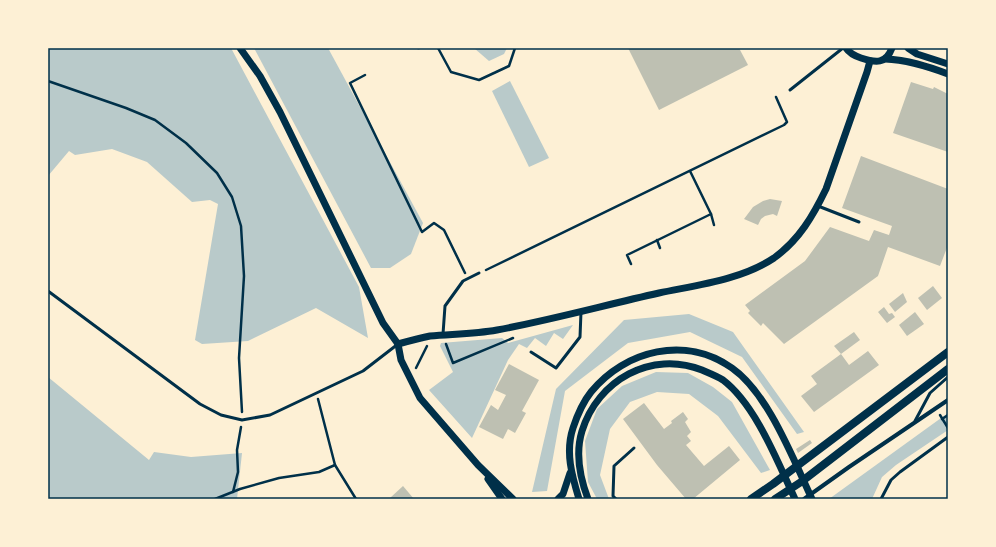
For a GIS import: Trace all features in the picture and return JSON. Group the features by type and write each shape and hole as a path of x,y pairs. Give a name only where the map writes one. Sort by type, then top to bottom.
{"main road":[{"path":"751,499 948,352"},
{"path":"775,499 801,482 948,369"}],"street":[{"path":"240,48 260,76 280,112 383,323 398,344 401,360 420,398 478,465 513,499"},
{"path":"845,48 849,53 870,62 878,62 885,59 890,54 892,48"},
{"path":"908,48 917,54 948,64"},
{"path":"885,59 918,63 948,74"},
{"path":"398,344 433,336 470,334 495,330 581,312 735,276 754,269 773,258 797,238 818,206 826,189 870,62"},
{"path":"579,499 570,470 570,441 573,428 583,405 591,393 614,371 633,360 652,352 671,349 700,353 732,368 760,396 812,499"},
{"path":"588,499 579,467 579,454 582,431 598,398 608,388 637,370 654,364 671,363 696,367 723,380 747,405 795,499"},
{"path":"804,499 948,400"},
{"path":"478,465 502,499"},
{"path":"561,496 570,470"},
{"path":"576,491 588,499"},
{"path":"561,496 576,491"}],"lane":[{"path":"790,90 845,48"},
{"path":"818,206 859,222"},
{"path":"442,336 445,306 463,281 479,273"},
{"path":"48,291 200,404 221,415 242,420 270,415 317,394 363,371 398,344"},
{"path":"531,352 556,368 580,337 581,312"},
{"path":"916,421 930,393 948,377"},
{"path":"881,499 891,480 948,437"},
{"path":"616,499 613,496 614,466 634,448"}],"path":[{"path":"438,48 450,72 479,80 509,66 515,48"},
{"path":"365,75 350,82 422,232 434,223 444,230 468,279"},
{"path":"48,81 126,108 155,120 186,143 217,173 232,197 241,226 244,276 239,358 242,420 238,450 238,472 233,492"},
{"path":"479,273 784,125 787,122 776,97"},
{"path":"690,171 711,214 714,225"},
{"path":"631,264 627,255 711,214"},
{"path":"657,240 660,248"},
{"path":"414,388 416,365 433,336"},
{"path":"442,336 453,363 515,337"},
{"path":"317,394 335,465 356,499"},
{"path":"935,408 948,428"},
{"path":"942,419 948,415"},
{"path":"215,499 280,478 319,472 335,465"}],"shaded area":[{"path":"48,48 231,48 359,287 368,338 316,308 248,341 202,344 195,340 218,204 210,200 192,202 147,162 112,149 75,155 69,151 48,176"},
{"path":"254,48 328,48 423,223 411,254 390,268 371,268"},
{"path":"474,48 507,48 504,54 489,61"},
{"path":"510,81 549,158 529,167 492,91"},
{"path":"689,314 733,332 804,432 797,434 742,357 690,332 628,343 565,391 547,491 532,492 556,389 624,320"},
{"path":"573,325 563,339 554,333 546,346 535,338 527,348 519,344 508,360 472,438 429,390 453,372 440,346 441,343 502,338 508,343"},
{"path":"656,372 688,373 713,387 732,402 770,470 761,473 718,416 689,394 657,392 630,402 610,429 600,475 609,499 597,499 588,482 585,441 597,409 622,386"},
{"path":"48,377 149,460 154,452 191,457 242,453 237,499 48,499"},
{"path":"948,413 948,430 896,465 882,477 872,499 829,499"}],"building":[{"path":"628,48 739,48 748,65 659,110"},
{"path":"911,82 933,89 934,87 948,94 948,152 893,133"},
{"path":"861,156 948,189 948,245 940,266 888,247 878,276 784,344 763,323 761,326 748,313 750,311 745,305 805,261 830,227 869,241 874,230 889,235 892,226 842,208"},
{"path":"770,199 782,201 777,216 773,214 765,216 761,219 758,225 744,219 753,207"},
{"path":"933,286 942,298 927,310 918,298"},
{"path":"903,293 907,302 895,312 889,304"},
{"path":"884,307 889,314 892,313 895,317 887,323 878,312"},
{"path":"915,312 924,324 907,336 899,325"},
{"path":"854,332 860,340 841,354 834,346"},
{"path":"868,351 879,365 814,412 801,396 817,384 811,376 841,354 849,365"},
{"path":"509,364 539,380 522,411 526,413 515,433 508,429 503,439 479,427 491,405 498,410 506,395 495,390"},
{"path":"644,403 664,429 672,423 671,421 683,412 688,419 685,422 691,432 687,436 691,441 686,445 704,466 729,446 740,460 693,499 686,499 657,465 623,419"},
{"path":"810,440 812,443 798,453 796,449"},
{"path":"403,486 414,499 390,498"}]}
